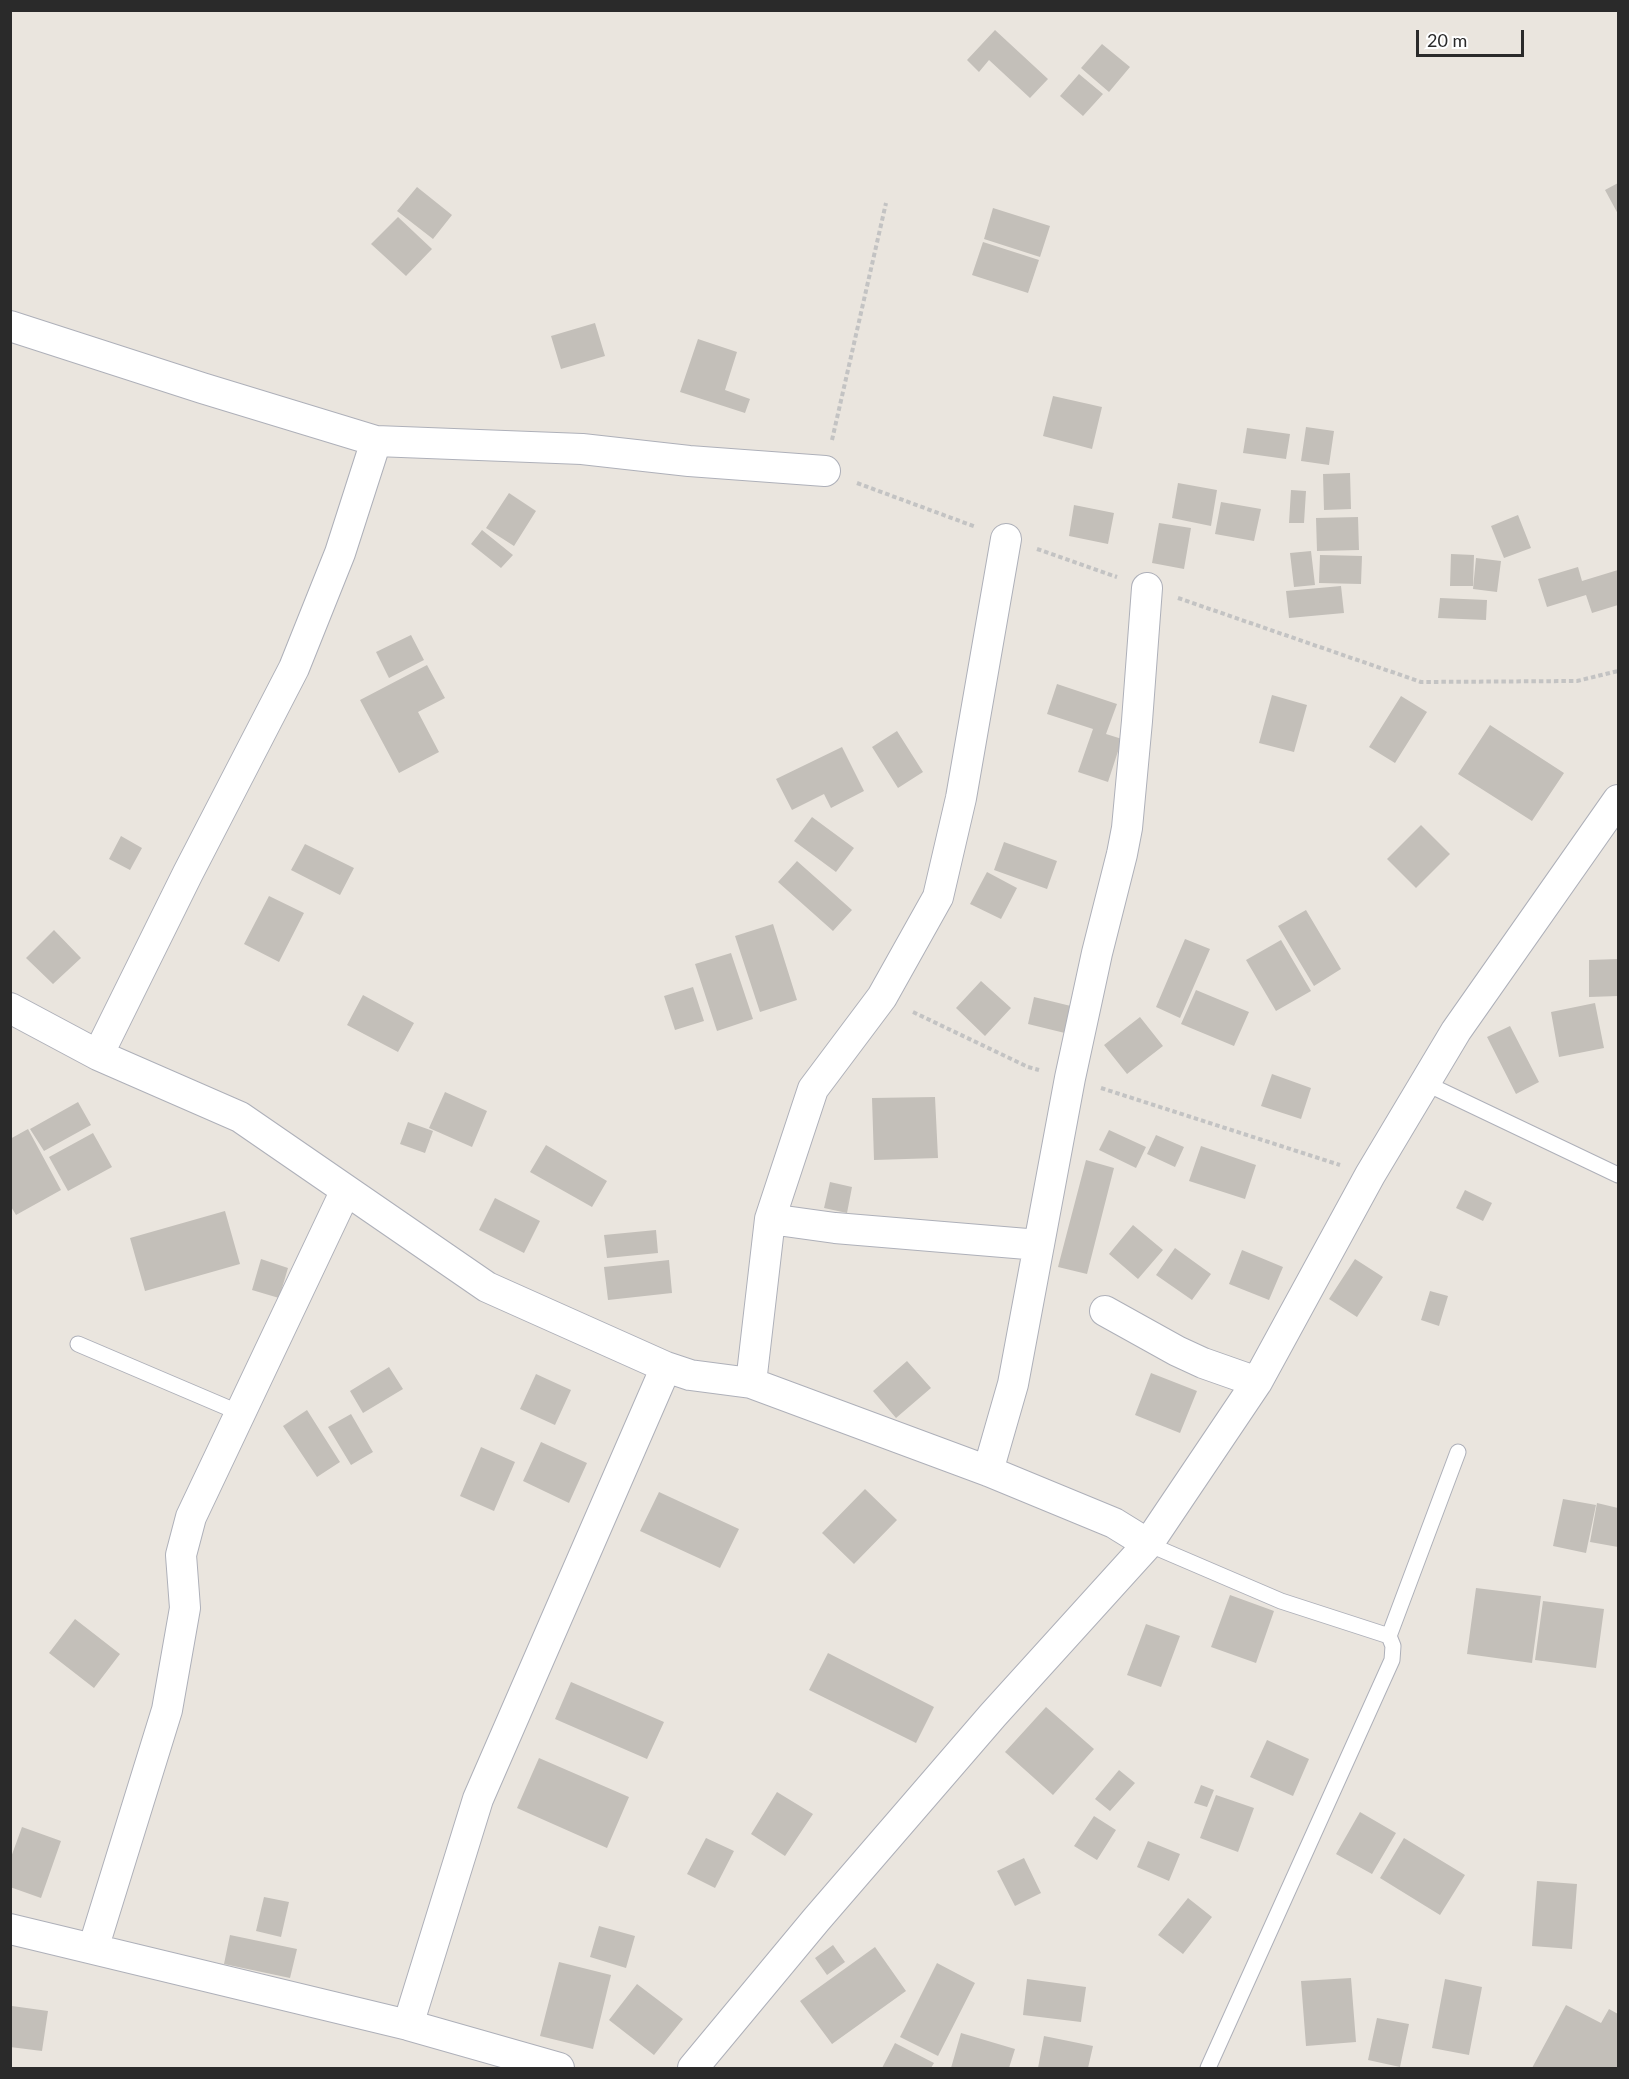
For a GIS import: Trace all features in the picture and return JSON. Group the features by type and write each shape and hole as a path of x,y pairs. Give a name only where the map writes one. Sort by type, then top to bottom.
{"street":[{"path":"10,326 376,441 582,449 825,471"},
{"path":"98,1055 182,884 294,668 340,553 376,441"},
{"path":"751,1383 770,1219 813,1089 882,997 938,897 961,798 1006,539"},
{"path":"988,1471 1013,1384 1070,1078 1127,828 1147,588"},
{"path":"693,2068 816,1920 993,1715 1148,1544 1257,1382 1370,1175 1456,1031 1618,800"},
{"path":"10,1008 98,1055 240,1117 488,1287 666,1367 690,1375 751,1383 988,1471 1114,1522 1148,1544"},
{"path":"93,1948 167,1710 185,1608 181,1555 191,1516 346,1190"},
{"path":"770,1219 835,1228 1039,1245"},
{"path":"1105,1311 1177,1351 1257,1382"},
{"path":"408,2025 478,1799 666,1367"},
{"path":"10,1929 408,2025 559,2068"}],"lane":[{"path":"1425,1083 1618,1176"},
{"path":"78,1344 240,1413"},
{"path":"1389,1636 1458,1452"},
{"path":"1148,1544 1281,1601 1389,1636 1394,1646 1392,1660 1208,2068"}],"path":[{"path":"886,203 825,471 1006,539 1421,682 1577,681 1618,671"},
{"path":"882,997 1028,1067 1070,1078 1370,1175"}],"building":[{"path":"995,30 1048,79 1030,98 989,60 979,72 967,60"},
{"path":"1102,44 1130,67 1109,92 1081,68"},
{"path":"1079,74 1103,94 1083,116 1060,96"},
{"path":"1618,183 1618,214 1605,190"},
{"path":"417,187 452,215 433,239 397,211"},
{"path":"993,208 1050,226 1040,257 984,239"},
{"path":"398,217 432,249 406,276 371,244"},
{"path":"983,242 1039,260 1028,293 972,275"},
{"path":"595,323 605,356 561,369 551,336"},
{"path":"698,339 737,352 725,390 750,399 745,413 680,392"},
{"path":"1053,396 1102,407 1092,449 1043,436"},
{"path":"1306,427 1334,431 1329,465 1301,461"},
{"path":"1247,428 1290,434 1286,459 1243,453"},
{"path":"1350,473 1351,509 1324,510 1323,474"},
{"path":"1178,483 1217,490 1211,526 1172,518"},
{"path":"1291,490 1306,491 1304,523 1289,523"},
{"path":"509,493 536,511 514,546 486,528"},
{"path":"1221,502 1261,509 1254,541 1215,534"},
{"path":"1074,505 1114,513 1108,544 1069,536"},
{"path":"1518,515 1531,548 1504,558 1491,526"},
{"path":"1358,517 1359,550 1317,551 1316,518"},
{"path":"1159,523 1191,528 1184,569 1152,563"},
{"path":"482,530 513,555 501,568 471,544"},
{"path":"1311,551 1315,585 1294,587 1290,553"},
{"path":"1451,554 1474,555 1473,586 1450,586"},
{"path":"1320,555 1362,556 1361,584 1319,583"},
{"path":"1476,558 1501,561 1497,592 1473,589"},
{"path":"1578,567 1582,581 1618,570 1618,605 1592,613 1586,595 1547,607 1538,579"},
{"path":"1341,586 1344,613 1289,618 1286,591"},
{"path":"1440,598 1487,600 1486,620 1438,618"},
{"path":"411,635 424,660 389,678 376,652"},
{"path":"427,665 445,698 418,712 439,752 399,773 360,700"},
{"path":"1057,684 1117,704 1106,734 1122,739 1108,782 1078,772 1093,729 1047,714"},
{"path":"1272,695 1307,705 1294,752 1259,743"},
{"path":"1401,696 1427,712 1395,763 1369,747"},
{"path":"1490,725 1564,773 1532,821 1458,774"},
{"path":"897,731 923,772 898,788 872,747"},
{"path":"842,747 864,791 831,808 824,794 792,810 776,779"},
{"path":"812,817 854,848 836,872 794,841"},
{"path":"1421,825 1450,854 1416,888 1387,859"},
{"path":"121,836 142,848 130,870 109,859"},
{"path":"1004,842 1057,861 1047,889 994,870"},
{"path":"305,844 354,868 340,895 291,870"},
{"path":"797,861 852,910 833,931 778,882"},
{"path":"987,872 1017,888 1001,919 970,904"},
{"path":"269,896 304,913 279,962 244,944"},
{"path":"1306,910 1341,969 1314,986 1278,926"},
{"path":"773,924 797,1000 760,1012 735,936"},
{"path":"54,930 81,958 53,984 26,958"},
{"path":"1185,939 1210,949 1180,1018 1156,1007"},
{"path":"1281,940 1311,991 1276,1011 1246,960"},
{"path":"731,953 753,1019 717,1031 695,964"},
{"path":"1618,959 1618,996 1589,997 1589,960"},
{"path":"981,981 1011,1008 985,1036 956,1008"},
{"path":"693,987 704,1021 675,1030 664,996"},
{"path":"1196,990 1249,1012 1234,1046 1181,1024"},
{"path":"363,995 414,1023 398,1052 347,1025"},
{"path":"1034,997 1079,1008 1073,1035 1028,1024"},
{"path":"1595,1003 1604,1048 1559,1057 1551,1012"},
{"path":"1140,1017 1163,1046 1127,1074 1104,1045"},
{"path":"1510,1026 1539,1082 1516,1094 1487,1037"},
{"path":"1272,1074 1311,1088 1301,1119 1261,1106"},
{"path":"445,1092 487,1111 472,1147 429,1128"},
{"path":"935,1097 938,1158 874,1160 872,1098"},
{"path":"78,1102 91,1125 44,1151 30,1129"},
{"path":"408,1122 433,1131 425,1153 400,1144"},
{"path":"28,1129 61,1190 16,1215 10,1205 10,1139"},
{"path":"1109,1130 1146,1147 1136,1168 1099,1150"},
{"path":"93,1133 112,1167 68,1191 49,1157"},
{"path":"1156,1135 1184,1147 1175,1167 1147,1154"},
{"path":"546,1145 607,1181 592,1207 530,1172"},
{"path":"1201,1146 1256,1165 1245,1199 1189,1181"},
{"path":"1086,1160 1114,1168 1087,1274 1058,1267"},
{"path":"830,1182 852,1187 847,1213 824,1208"},
{"path":"1465,1190 1492,1203 1483,1221 1456,1208"},
{"path":"495,1198 540,1221 524,1253 479,1230"},
{"path":"225,1211 240,1264 145,1291 130,1238"},
{"path":"1133,1225 1163,1250 1138,1279 1109,1254"},
{"path":"656,1230 658,1253 607,1258 604,1235"},
{"path":"1175,1248 1211,1274 1192,1300 1156,1275"},
{"path":"1242,1250 1283,1267 1269,1300 1229,1284"},
{"path":"261,1259 288,1268 279,1298 252,1290"},
{"path":"1355,1259 1383,1277 1357,1317 1329,1299"},
{"path":"669,1260 672,1293 608,1300 604,1267"},
{"path":"1430,1291 1448,1296 1439,1326 1421,1320"},
{"path":"907,1361 931,1388 896,1418 873,1391"},
{"path":"389,1367 403,1389 363,1413 350,1391"},
{"path":"1151,1373 1197,1391 1180,1433 1135,1415"},
{"path":"536,1374 571,1390 555,1425 520,1409"},
{"path":"307,1410 340,1462 317,1477 283,1426"},
{"path":"351,1414 373,1452 351,1465 328,1427"},
{"path":"541,1442 587,1463 569,1503 523,1481"},
{"path":"481,1447 515,1462 494,1511 460,1496"},
{"path":"865,1489 897,1520 854,1564 822,1533"},
{"path":"659,1492 739,1529 720,1568 640,1531"},
{"path":"1563,1499 1596,1505 1586,1553 1553,1546"},
{"path":"1597,1503 1618,1508 1618,1547 1590,1542"},
{"path":"1476,1588 1541,1596 1532,1663 1467,1654"},
{"path":"1230,1595 1274,1611 1256,1663 1211,1647"},
{"path":"1543,1601 1604,1609 1596,1668 1535,1660"},
{"path":"75,1619 120,1654 94,1688 49,1653"},
{"path":"1146,1624 1180,1636 1161,1687 1127,1675"},
{"path":"828,1653 934,1707 916,1743 809,1690"},
{"path":"571,1682 664,1722 647,1759 555,1719"},
{"path":"1046,1707 1094,1749 1053,1795 1005,1752"},
{"path":"1267,1740 1309,1759 1293,1796 1250,1777"},
{"path":"539,1758 629,1797 607,1848 517,1808"},
{"path":"1119,1770 1135,1783 1110,1811 1095,1799"},
{"path":"1201,1785 1214,1790 1207,1807 1194,1803"},
{"path":"777,1792 813,1814 785,1856 751,1834"},
{"path":"1216,1795 1254,1808 1238,1852 1200,1838"},
{"path":"1360,1812 1396,1833 1372,1874 1336,1854"},
{"path":"1094,1816 1116,1830 1097,1860 1074,1846"},
{"path":"22,1827 61,1841 41,1898 10,1887 10,1860"},
{"path":"706,1838 734,1851 715,1888 687,1874"},
{"path":"1404,1838 1465,1875 1440,1915 1380,1878"},
{"path":"1148,1841 1180,1854 1169,1881 1137,1867"},
{"path":"1024,1858 1041,1893 1015,1906 997,1871"},
{"path":"1537,1881 1577,1884 1572,1949 1532,1946"},
{"path":"264,1897 289,1902 281,1937 256,1931"},
{"path":"1188,1898 1212,1917 1183,1954 1158,1935"},
{"path":"599,1926 635,1936 626,1968 590,1957"},
{"path":"230,1935 297,1949 290,1978 224,1964"},
{"path":"833,1945 845,1962 827,1975 815,1958"},
{"path":"875,1947 906,1991 832,2044 800,2001"},
{"path":"559,1962 611,1975 593,2049 540,2036"},
{"path":"937,1963 975,1983 938,2056 900,2037"},
{"path":"1351,1978 1356,2042 1306,2046 1301,1981"},
{"path":"1027,1979 1086,1987 1081,2022 1023,2015"},
{"path":"1445,1979 1482,1987 1469,2055 1432,2048"},
{"path":"637,1984 683,2019 654,2055 609,2020"},
{"path":"1566,2005 1601,2023 1609,2009 1618,2014 1618,2068 1532,2068"},
{"path":"12,2006 48,2011 42,2051 10,2047"},
{"path":"1377,2018 1409,2024 1400,2067 1368,2060"},
{"path":"961,2033 1015,2049 1009,2068 951,2068"},
{"path":"1044,2036 1093,2046 1088,2068 1038,2068"},
{"path":"895,2043 934,2063 931,2068 882,2068"}]}
